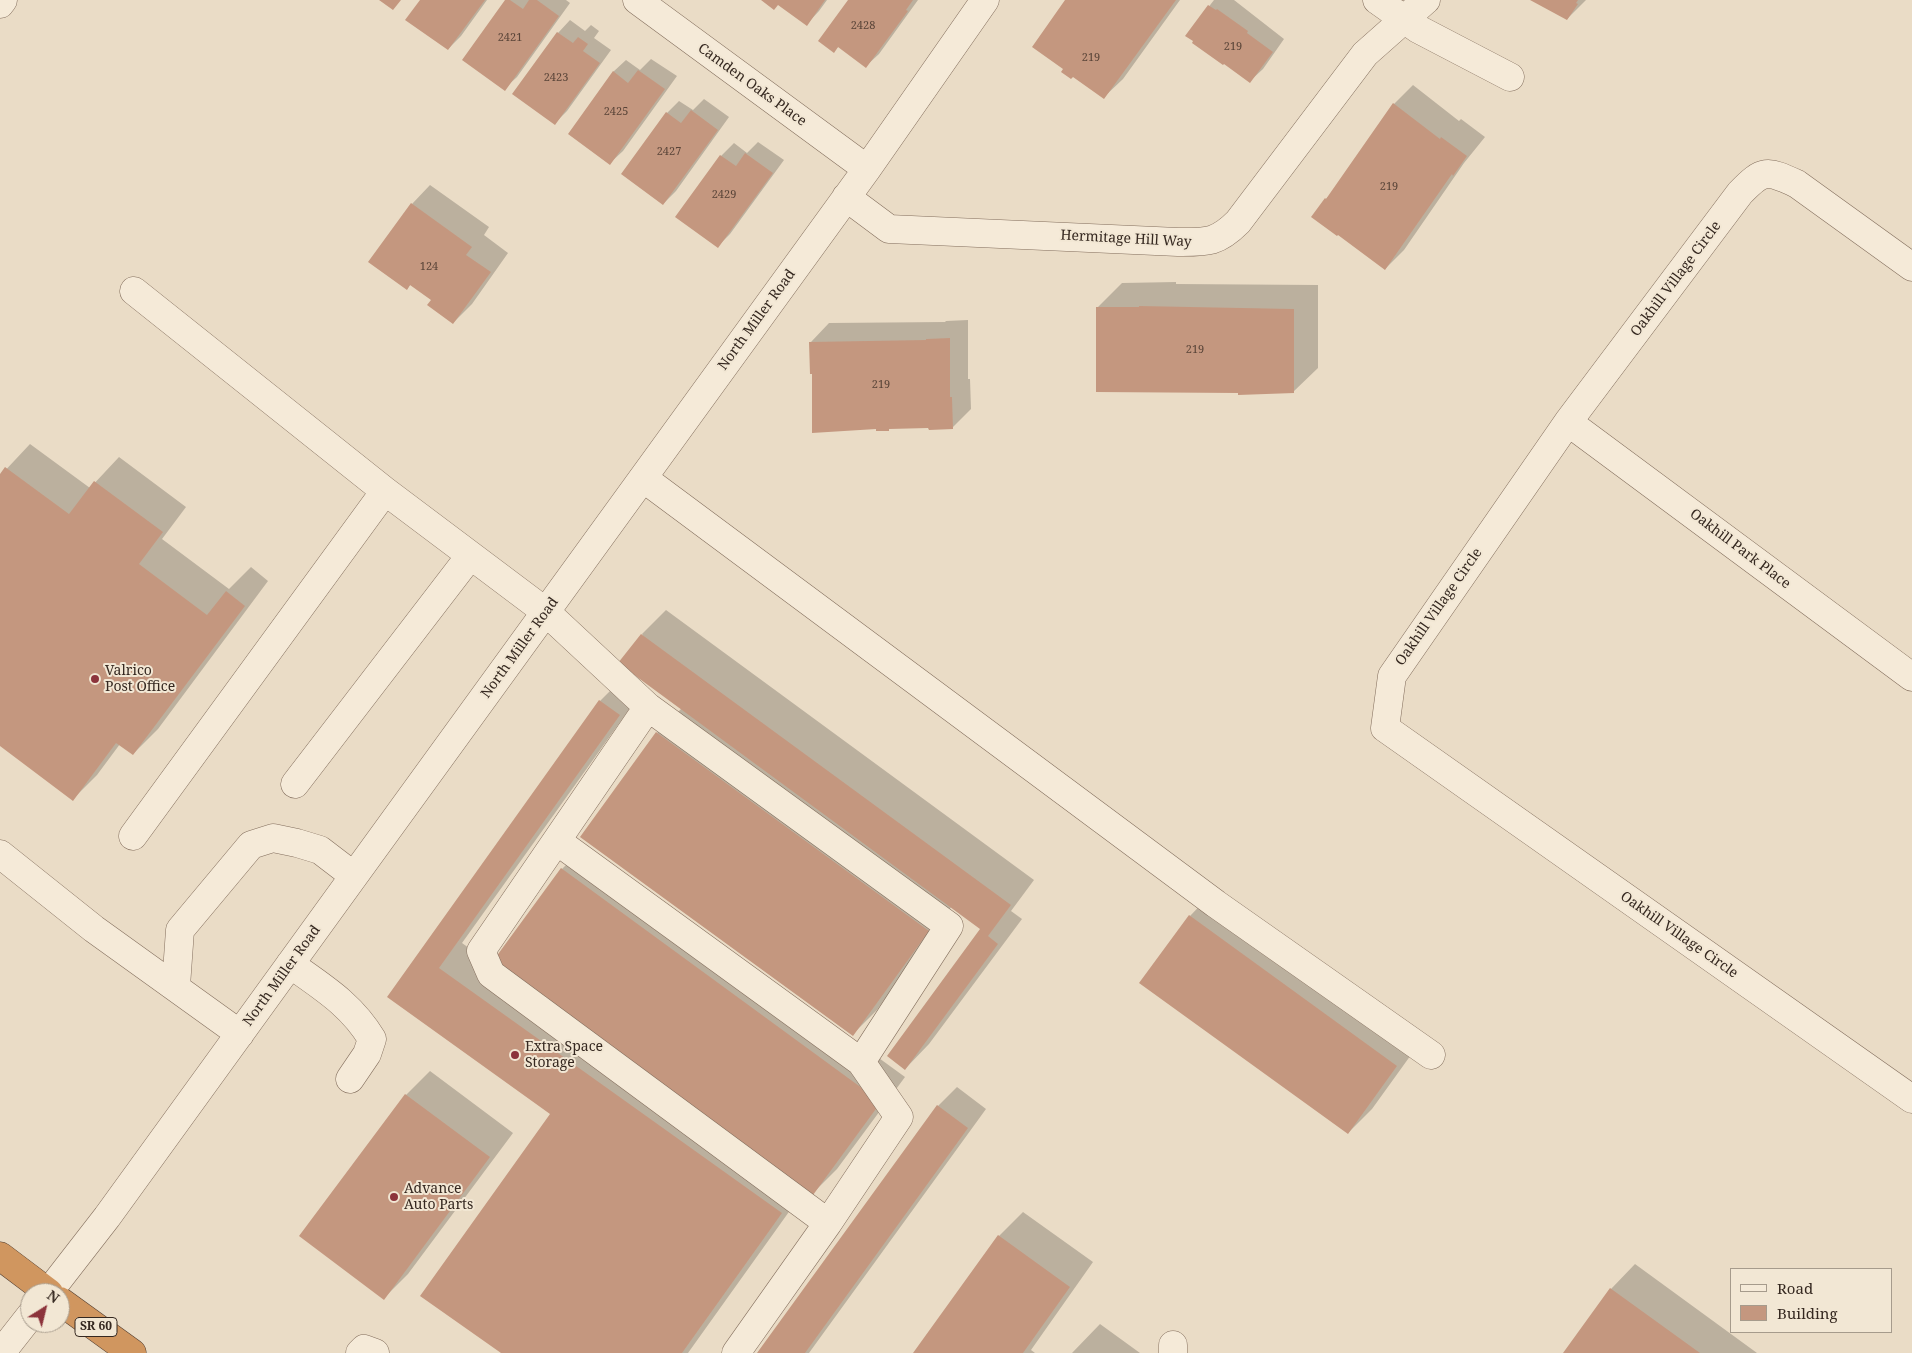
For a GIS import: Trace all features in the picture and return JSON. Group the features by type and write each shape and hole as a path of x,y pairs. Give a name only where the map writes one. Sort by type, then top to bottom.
{"highway":[{"name":"SR 60","path":"0,1256 35,1283"},
{"name":"SR 60","path":"70,1309 132,1353"}],"street":[{"path":"0,4 3,0"},
{"name":"Camden Oaks Place","path":"637,0 867,169"},
{"name":"North Miller Road","path":"60,1283 867,169 985,0"},
{"path":"1377,0 1418,29 1510,77"},
{"name":"Hermitage Hill Way","path":"846,197 890,229 1207,242 1225,235 1238,222 1365,54 1426,0"},
{"name":"Oakhill Village Circle","path":"1912,267 1797,184 1780,176 1765,173 1754,179 1740,193 1568,422 1392,676 1385,728 1912,1099"},
{"path":"134,291 384,491 546,612 648,707 949,926 861,1062"},
{"name":"Oakhill Park Place","path":"1568,422 1912,677"},
{"path":"644,478 1216,904 1431,1054"},
{"path":"133,836 384,491"},
{"path":"295,784 470,556"},
{"path":"648,707 481,951 491,974 828,1223"},
{"path":"176,986 180,930 251,845 273,838 297,843 320,850 354,876"},
{"path":"556,841 861,1062 900,1117 736,1353"},
{"path":"0,854 94,929 176,986 240,1034"},
{"path":"290,964 346,1006 361,1021 372,1039 367,1054 350,1078"},
{"path":"2,1353 20,1329"},
{"path":"360,1353 364,1349 375,1353"}],"building":[{"path":"379,0 401,0 393,10"},
{"path":"420,0 485,0 448,50 405,20"},
{"path":"505,0 510,0 523,9 529,0 537,0 559,16 505,91 462,60"},
{"path":"761,0 825,0 807,26 778,5 774,10"},
{"path":"848,0 913,0 906,10 908,11 866,68 838,47 834,53 818,41"},
{"path":"1065,0 1176,0 1104,99 1073,77 1071,79 1061,72 1063,69 1032,47"},
{"path":"1530,0 1578,0 1576,3 1578,4 1567,20"},
{"path":"1208,5 1217,9 1248,31 1247,33 1273,52 1250,83 1192,43 1193,41 1185,36"},
{"path":"557,32 573,43 578,37 588,44 583,51 600,63 555,125 512,94"},
{"path":"638,70 665,89 610,165 568,134 613,71 628,83"},
{"path":"1393,103 1440,139 1441,137 1467,156 1453,176 1452,174 1385,270 1311,217 1326,199"},
{"path":"691,110 718,130 663,205 621,174 666,112 681,123"},
{"path":"745,153 773,173 718,248 675,217 720,155 736,166"},
{"path":"411,203 472,247 466,255 491,272 453,324 427,305 431,300 410,285 407,290 368,262"},
{"path":"1096,307 1294,309 1294,393 1238,395 1238,393 1096,392"},
{"path":"950,338 950,397 952,397 953,429 889,429 889,431 876,431 876,429 812,433 812,374 810,374 809,342"},
{"name":"Valrico Post Office","path":"5,467 69,514 94,481 163,532 139,564 207,615 226,591 245,606 133,755 116,743 73,801 0,746 0,474"},
{"path":"641,634 1011,905 988,936 998,944 905,1070 887,1056 980,929 618,663"},
{"name":"Extra Space Storage","path":"599,700 620,715 439,968 782,1213 682,1353 501,1353 420,1296 550,1114 387,997"},
{"path":"656,732 929,931 853,1036 580,837"},
{"path":"561,868 881,1102 813,1195 493,961"},
{"path":"1189,915 1397,1066 1348,1134 1139,983"},
{"name":"Advance Auto Parts","path":"405,1094 490,1157 384,1300 299,1236"},
{"path":"937,1105 968,1128 805,1353 757,1353"},
{"path":"998,1235 1070,1287 1023,1353 913,1353"},
{"path":"1610,1288 1700,1353 1563,1353"}],"place":[{"name":"Valrico Post Office","path":"95,679"},
{"name":"Extra Space Storage","path":"515,1055"},
{"name":"Advance Auto Parts","path":"394,1197"}]}
